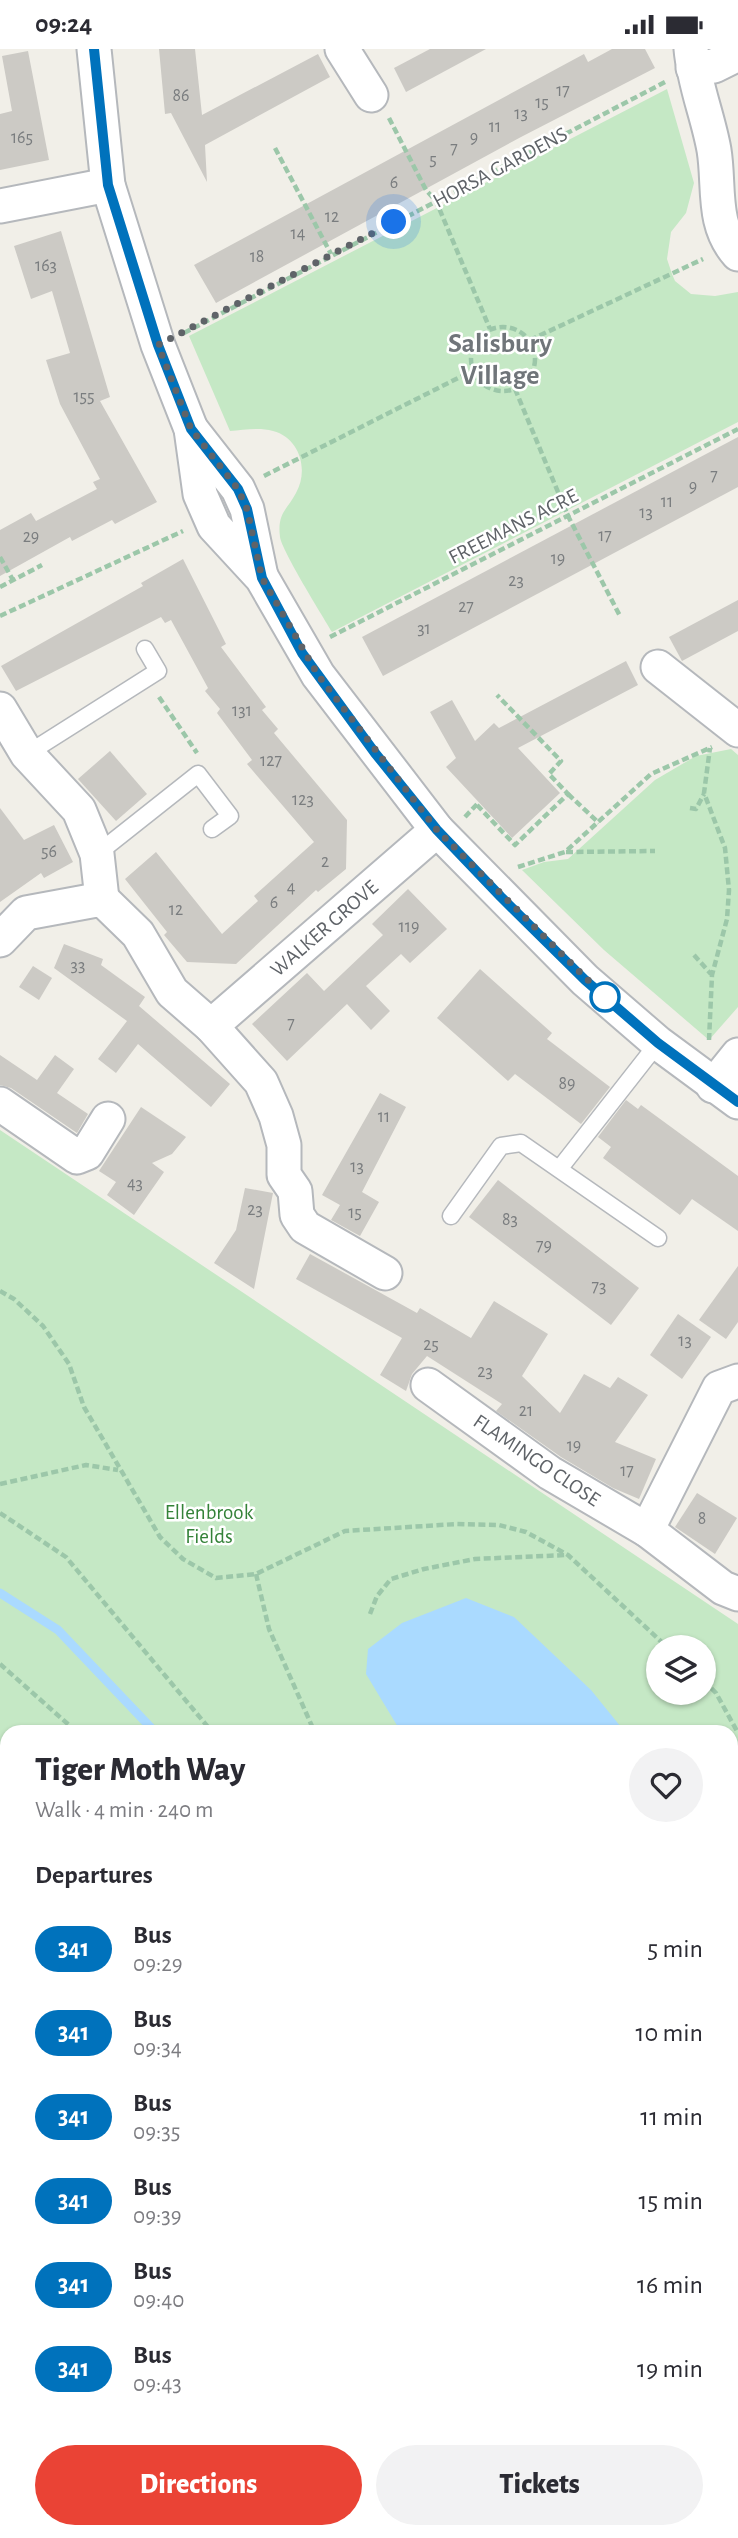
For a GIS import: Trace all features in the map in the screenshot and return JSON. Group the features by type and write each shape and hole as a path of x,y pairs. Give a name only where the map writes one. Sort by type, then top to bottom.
{"street":[{"path":"94,49 108,185 158,345 191,429 200,494 214,526 262,578 318,675 452,819 585,980 658,1043 726,1094"},
{"path":"342,49 371,95"},
{"path":"692,58 714,66 738,54"},
{"path":"692,58 714,152 717,209 730,245 726,254"},
{"path":"714,152 738,185"},
{"path":"0,206 108,185"},
{"path":"658,667 727,735"},
{"path":"0,709 27,754 79,810 97,854 102,899 138,934 172,992 211,1026 261,1082 276,1116 284,1145 284,1175 295,1191 296,1215 305,1227 385,1273"},
{"name":"WALKER GROVE","path":"211,1026 452,819"},
{"path":"0,940 26,913 102,899"},
{"path":"723,1052 726,1094"},
{"path":"0,1104 77,1157 87,1153 108,1119"},
{"path":"647,1530 719,1388 738,1381"},
{"name":"FLAMINGO CLOSE","path":"428,1385 550,1473 647,1530 723,1588 738,1594"}],"lane":[{"path":"27,754 158,671 145,649"},
{"path":"97,854 198,774 230,815 212,829"},
{"path":"560,1168 658,1043"},
{"path":"451,1216 501,1146 521,1143 658,1238"}],"path":[{"name":"HORSA GARDENS","path":"158,345 436,201 692,58"},
{"path":"371,95 385,111 426,190 436,201 490,329"},
{"path":"275,148 331,254"},
{"path":"530,340 726,254"},
{"path":"509,327 530,340 536,358 532,373 514,389 492,389 482,384 472,371 472,349 478,337 490,329 509,327"},
{"path":"256,480 472,371"},
{"path":"514,389 568,516 620,616"},
{"name":"FREEMANS ACRE","path":"327,638 738,429"},
{"path":"0,616 192,527"},
{"path":"0,557 13,580"},
{"path":"0,587 41,565"},
{"path":"321,627 334,649"},
{"path":"147,680 200,757 198,774"},
{"path":"497,695 561,761 549,774 599,823"},
{"path":"690,808 696,809 727,735"},
{"path":"565,852 651,774 727,735"},
{"path":"704,793 725,848 729,890 727,919 712,975 723,1052"},
{"path":"452,819 478,804 515,845 568,794"},
{"path":"452,819 473,828"},
{"path":"519,878 510,869 565,852 655,851"},
{"path":"694,955 712,975"},
{"path":"699,1041 723,1052"},
{"path":"0,1291 15,1299 43,1326 69,1364 84,1407 160,1537 183,1559 216,1578 256,1574 345,1531 445,1525 499,1525 526,1532 568,1555 654,1635"},
{"path":"0,1484 86,1465 119,1470"},
{"path":"0,1513 66,1557 206,1725"},
{"path":"370,1614 377,1596 391,1579 424,1569 475,1559 568,1555"},
{"path":"256,1574 269,1629 311,1725"},
{"path":"0,1664 69,1725"},
{"path":"716,1693 734,1725"}],"green space":[{"path":"667,89 694,183 686,213 671,232 667,259 675,281 691,294 715,296 738,292 738,422 332,632 295,569 280,537 281,517 300,484 300,456 290,440 273,431 230,431 189,336"},
{"path":"731,749 738,755 738,1007 709,1040 604,950 522,870 544,862 568,859 655,780 696,756"},
{"name":"Ellenbrook Fields","path":"0,1130 738,1624 738,1725 0,1725"}],"water":[{"path":"466,1598 514,1617 591,1690 619,1725 397,1725 366,1674 368,1649 402,1623"}],"building":[{"path":"159,49 195,49 202,115 318,54 330,77 205,145 207,182 171,113 165,114"},
{"path":"430,49 486,49 406,92 394,68"},
{"path":"612,49 645,49 655,68 521,137 216,303 194,265 584,54 588,62"},
{"path":"28,51 49,160 0,170 0,114 12,111 2,56"},
{"path":"61,231 110,397 100,401 157,502 115,524 112,520 72,541 70,537 0,576 0,530 31,513 36,521 97,489 93,482 100,479 60,404 46,360 70,353 52,291 31,299 14,246"},
{"path":"738,437 738,487 383,676 362,637"},
{"path":"183,559 226,644 221,647 266,707 262,710 278,729 274,733 347,820 346,869 318,892 316,890 236,964 187,962 164,935 167,932 125,879 156,852 222,934 258,901 254,896 314,842 247,764 252,760 217,713 220,709 205,691 208,688 171,620 165,623 161,617 16,691 1,666 143,586 141,583"},
{"path":"738,600 738,631 682,661 669,637"},
{"path":"626,661 638,685 518,748 560,793 512,838 446,767 456,758 430,712 452,700 475,741 494,723 499,728"},
{"path":"110,751 147,794 116,821 78,779"},
{"path":"0,808 24,840 54,825 73,862 44,878 41,873 0,902"},
{"path":"408,889 447,929 410,963 401,954 366,986 390,1011 371,1030 347,1004 287,1061 252,1024 307,973 324,991 383,935 372,924"},
{"path":"64,944 103,959 101,965 145,997 139,1006 230,1084 211,1107 138,1044 116,1073 98,1059 127,1021 54,968"},
{"path":"33,966 52,978 39,1000 19,987"},
{"path":"480,969 552,1033 547,1039 610,1087 581,1124 515,1074 508,1081 437,1018"},
{"path":"0,1055 37,1080 55,1055 74,1069 57,1093 88,1114 77,1133 11,1088 0,1085"},
{"path":"380,1093 406,1107 362,1192 379,1202 360,1236 331,1220 340,1205 322,1195"},
{"path":"626,1100 638,1109 641,1105 738,1176 738,1231 692,1199 680,1215 603,1158 611,1147 598,1137"},
{"path":"141,1107 186,1137 172,1154 152,1163 164,1172 134,1215 107,1195 116,1182 99,1171"},
{"path":"498,1180 639,1288 611,1325 469,1217"},
{"path":"245,1188 273,1193 254,1289 214,1263 236,1230"},
{"path":"310,1254 417,1313 420,1308 471,1338 494,1301 548,1334 522,1376 560,1413 584,1374 610,1388 618,1377 648,1395 615,1442 656,1459 639,1499 613,1488 561,1457 496,1411 502,1404 427,1356 412,1374 406,1391 380,1375 402,1338 296,1279"},
{"path":"738,1266 738,1322 726,1339 699,1320"},
{"path":"678,1314 711,1337 682,1379 650,1355"},
{"path":"697,1493 737,1518 715,1554 675,1527"}],"waterway":[{"path":"0,1593 58,1630 148,1725"}],"bus line":[{"name":"341","path":"94,49 108,185 158,345 191,429 238,489 247,509 262,578 302,653 375,753 437,830 501,897 585,980 658,1043 738,1102"}],"district":[{"name":"Salisbury Village","path":"500,358"}],"route":[{"path":"394,222 158,345 191,429 238,489 247,509 262,578 302,653 375,753 437,830 501,897 605,997"}]}
